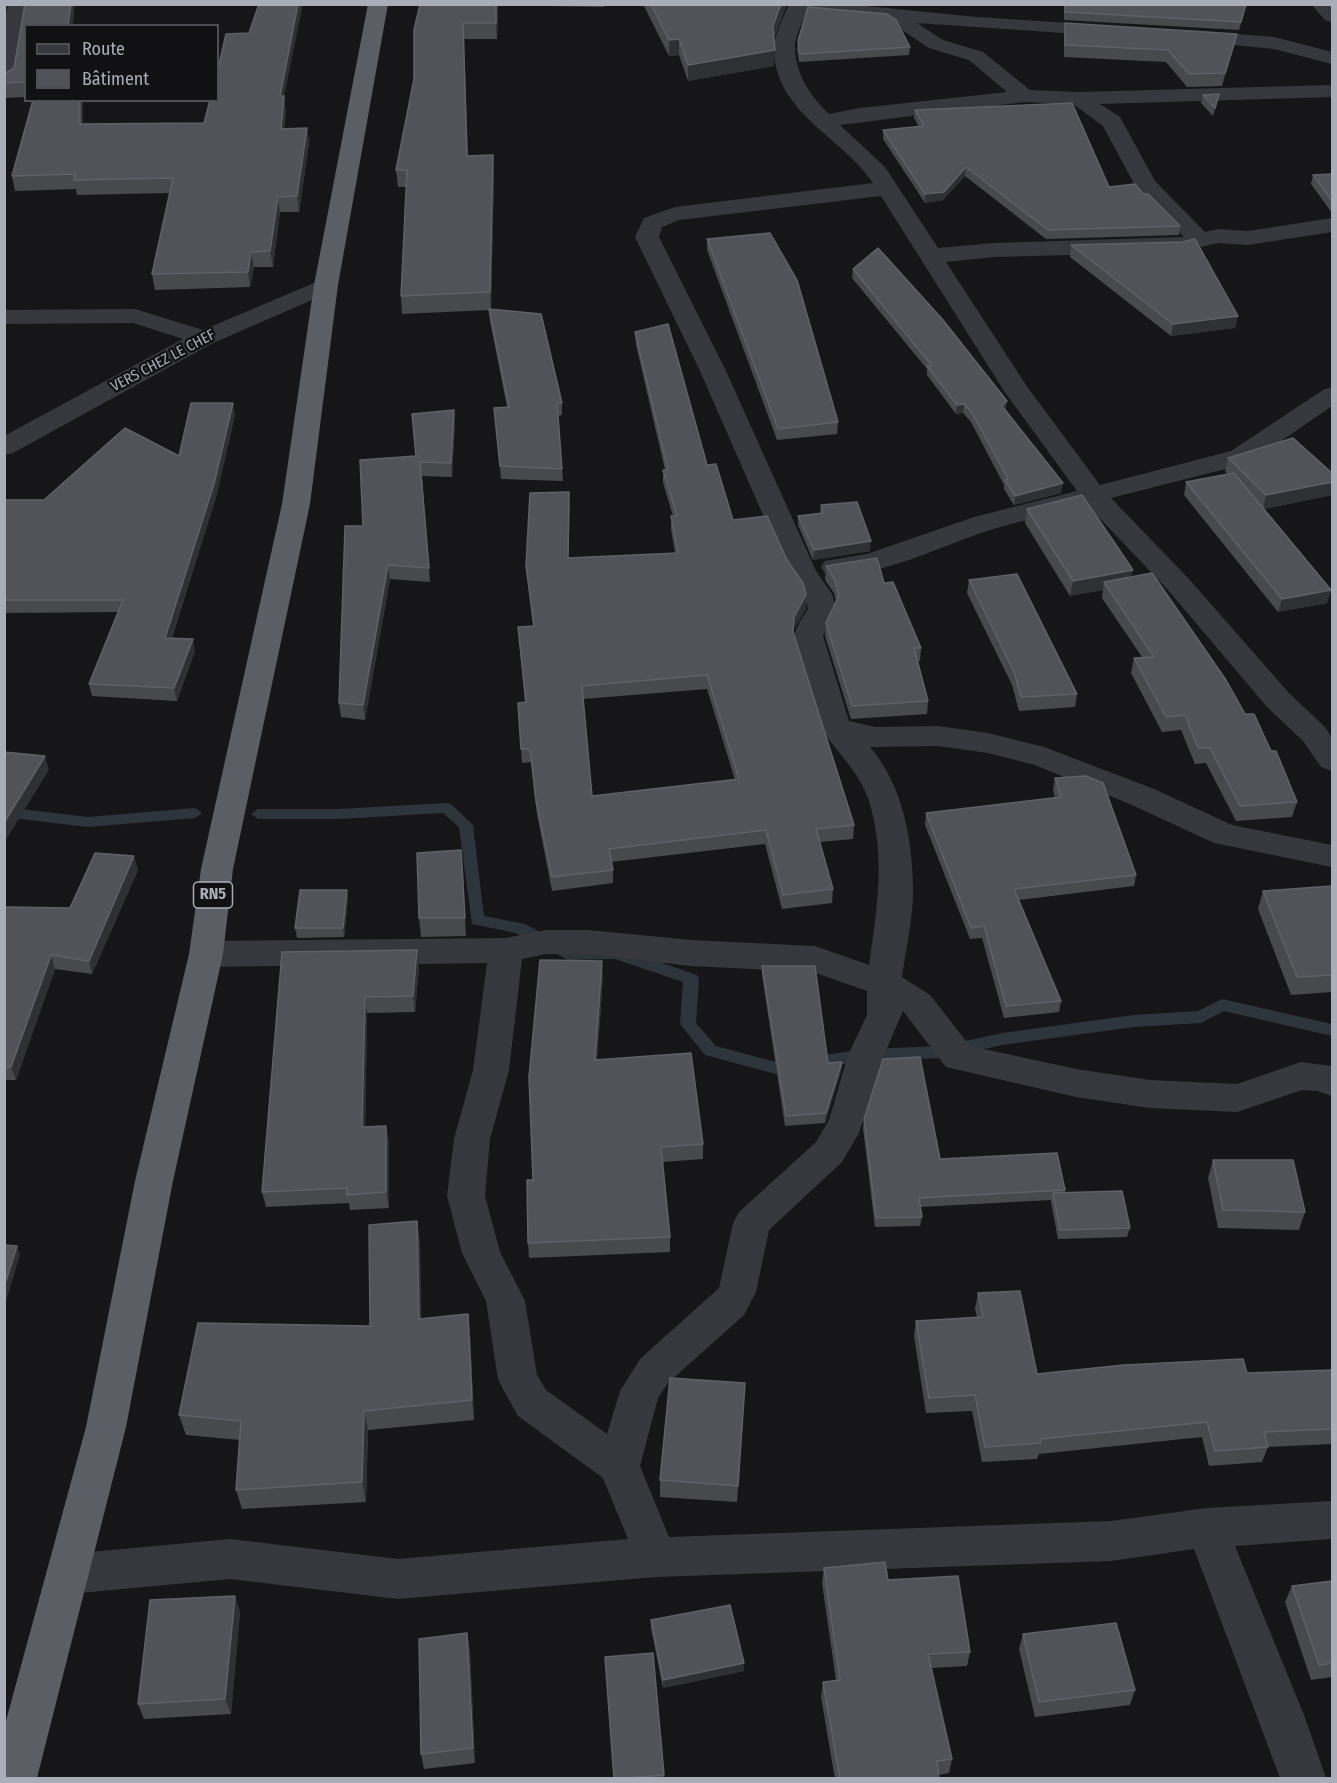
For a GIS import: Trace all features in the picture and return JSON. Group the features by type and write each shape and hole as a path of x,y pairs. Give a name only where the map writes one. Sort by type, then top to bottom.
{"highway":[{"name":"RN5","path":"14,1779 106,1427 154,1181 206,954 217,869 296,504 326,285 378,4"}],"street":[{"path":"5,74 18,4"},
{"path":"1321,4 1332,16"},
{"path":"1132,32 891,15 799,5 784,47 788,68 801,100 877,172 1017,391 1095,497 1178,584 1278,700 1314,734 1332,760"},
{"path":"891,15 936,44 976,56 1025,96"},
{"path":"1168,34 1274,43 1332,58"},
{"path":"824,122 860,114 1025,96 1078,98 1332,91"},
{"path":"1078,98 1112,122 1145,184 1201,241"},
{"path":"619,1466 640,1391 654,1371 730,1303 739,1286 752,1223 830,1152 846,1123 866,1055 875,1031 884,1018 886,1006 884,983 897,887 885,800 862,758 836,728 811,652 808,636 822,609 818,594 802,572 713,371 647,237 652,223 675,214 888,188"},
{"path":"932,256 994,250 1180,245 1218,236 1248,238 1332,225"},
{"name":"VERS CHEZ LE CHEF","path":"4,447 204,338 326,285"},
{"path":"4,317 135,316 204,338"},
{"path":"802,572 871,562 984,523 1095,497 1240,457 1332,395"},
{"path":"836,728 852,734 875,737 901,739 938,736 988,743 1044,756 1143,797 1225,835 1332,856"},
{"path":"206,954 506,950 546,942 588,942 691,953 816,959 884,983 918,1004 952,1048 1076,1083 1150,1094 1237,1098 1301,1076 1323,1077 1332,1082"},
{"path":"506,950 491,1070 472,1139 466,1197 471,1224 481,1253 506,1301 512,1347 522,1389 532,1403 619,1466 657,1557"},
{"path":"69,1574 230,1559 398,1579 657,1557 1111,1540 1207,1528 1332,1520"},
{"path":"1207,1528 1245,1629 1271,1684 1303,1779"}],"building":[{"path":"25,4 71,4 68,24 24,24 24,82 4,83 4,74 14,68"},
{"path":"259,4 298,4 280,96 284,96 281,129 307,128 297,196 278,197 270,251 251,252 248,272 152,274 173,178 74,180 75,174 12,176 32,102 80,102 80,124 204,123 209,102 219,102 219,65 226,34 249,33"},
{"path":"420,4 496,4 496,23 463,23 467,156 493,155 490,292 401,296 407,170 396,170 414,79 414,30"},
{"path":"651,4 781,4 773,26 775,50 688,65 679,39 669,40"},
{"path":"1065,4 1246,4 1241,22 1065,12"},
{"path":"808,7 887,14 896,20 910,47 800,54 798,41"},
{"path":"1065,23 1237,34 1225,73 1189,74 1168,50 1065,45"},
{"path":"1219,94 1215,108 1203,95"},
{"path":"1072,103 1109,187 1135,184 1143,194 1148,194 1180,226 1048,230 966,167 944,192 925,194 883,130 924,126 915,110"},
{"path":"1332,174 1332,201 1313,175"},
{"path":"770,233 797,280 838,422 778,429 707,239"},
{"path":"1195,239 1238,316 1173,324 1071,245 1182,242"},
{"path":"878,248 943,320 1007,401 1002,406 1063,483 1015,496 972,413 964,404 957,405 927,366 932,366 853,269"},
{"path":"489,309 541,314 562,403 557,403 562,469 500,466 494,408 509,407"},
{"path":"668,324 707,465 716,464 733,520 767,516 787,560 803,583 806,595 794,617 793,632 854,825 816,829 833,889 783,895 766,830 609,849 613,870 552,877 536,801 530,749 521,749 518,703 526,702 518,627 534,626 526,566 530,493 569,492 568,558 678,553 671,516 677,516 663,470 668,470 635,332","holes":["707,675 739,779 592,796 582,686"]},
{"path":"191,403 233,403 214,484 165,638 193,639 174,688 89,684 123,600 4,600 4,500 44,500 125,428 179,456"},
{"path":"454,410 451,463 420,462 429,568 388,565 363,705 339,703 345,526 363,526 360,460 416,456 412,414"},
{"path":"1293,438 1332,473 1332,482 1266,495 1228,458"},
{"path":"1234,473 1331,590 1282,599 1186,482"},
{"path":"1082,495 1133,570 1073,581 1027,509"},
{"path":"857,502 871,541 814,550 798,516 823,513 821,505"},
{"path":"877,558 884,583 893,582 921,648 914,648 928,701 852,706 826,623 839,595 835,580 826,566"},
{"path":"1152,573 1226,680 1245,714 1254,714 1271,751 1276,751 1297,802 1240,806 1210,748 1198,748 1185,715 1166,717 1134,658 1154,657 1104,582"},
{"path":"1017,574 1077,694 1021,697 1014,672 969,580"},
{"path":"4,752 45,756 4,823"},
{"path":"1086,776 1103,783 1136,875 1014,889 1061,1001 1006,1006 984,926 971,928 926,813 1061,797 1055,778"},
{"path":"461,850 465,918 419,918 417,853"},
{"path":"95,853 134,856 89,961 51,955 11,1067 4,1067 4,907 70,908"},
{"path":"1332,886 1332,975 1297,977 1263,891"},
{"path":"300,890 347,890 343,928 295,928"},
{"path":"417,950 413,996 365,997 362,1127 386,1126 386,1192 347,1195 347,1188 262,1192 282,952"},
{"path":"540,960 602,961 595,1060 691,1053 703,1144 661,1147 670,1237 528,1243 527,1180 533,1180 529,1077"},
{"path":"762,966 815,966 828,1063 842,1062 826,1113 786,1116"},
{"path":"920,1057 940,1159 1057,1153 1065,1190 919,1198 922,1217 876,1218 864,1119 883,1059"},
{"path":"1213,1160 1293,1160 1305,1212 1223,1210"},
{"path":"1122,1191 1130,1228 1060,1230 1053,1193"},
{"path":"417,1221 419,1319 468,1314 472,1400 364,1411 362,1482 236,1490 241,1421 179,1415 198,1323 370,1326 369,1225"},
{"path":"4,1245 17,1246 4,1287"},
{"path":"1020,1291 1037,1374 1124,1365 1243,1359 1247,1373 1332,1370 1332,1429 1264,1432 1268,1447 1215,1451 1207,1422 1040,1439 1041,1443 985,1447 975,1395 929,1398 916,1321 983,1317 978,1293"},
{"path":"670,1378 745,1383 738,1486 660,1480"},
{"path":"885,1562 888,1580 958,1576 970,1652 928,1654 952,1759 937,1761 939,1779 840,1779 823,1682 840,1680 824,1568"},
{"path":"1332,1581 1332,1663 1319,1665 1292,1586"},
{"path":"235,1596 225,1699 138,1704 150,1600"},
{"path":"730,1605 744,1663 663,1680 651,1620"},
{"path":"1116,1623 1135,1690 1039,1702 1023,1634"},
{"path":"467,1633 473,1748 421,1754 419,1639"},
{"path":"653,1653 664,1775 614,1779 605,1657"}],"waterway":[{"path":"258,814 339,814 446,808 466,825 477,920 520,928 568,954 616,953 691,979 688,1024 711,1051 776,1068 866,1055 943,1052 1002,1039 1134,1021 1201,1017 1222,1005 1332,1030"},
{"path":"4,812 88,822 195,813"}]}
